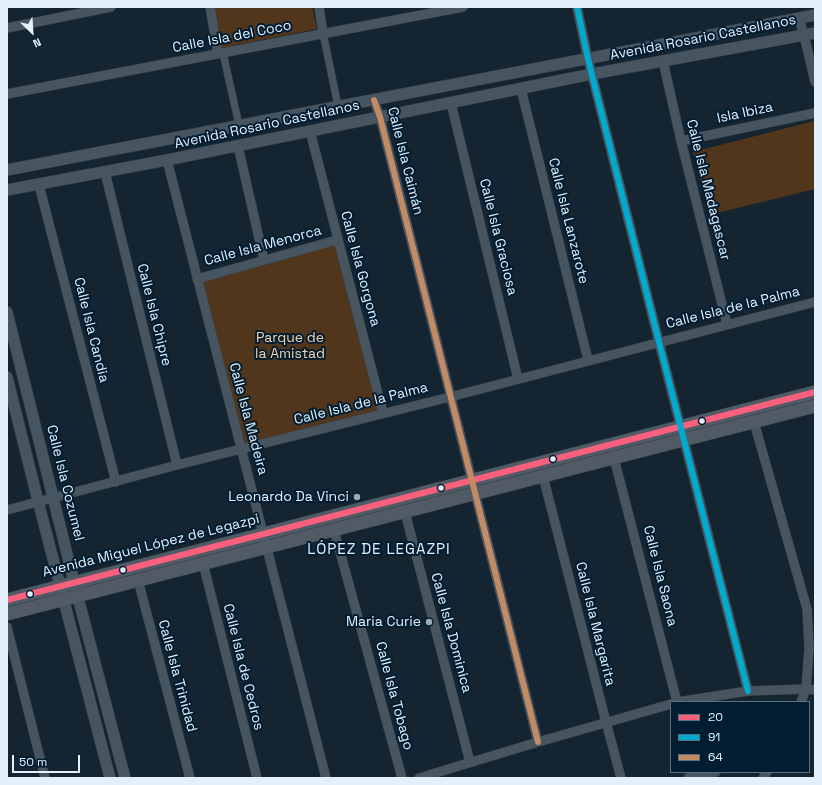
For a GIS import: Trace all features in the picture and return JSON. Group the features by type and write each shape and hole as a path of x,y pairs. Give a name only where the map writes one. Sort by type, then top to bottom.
{"main road":[{"name":"Avenida Miguel López de Legazpi","path":"7,600 815,392"},
{"name":"Avenida Miguel López de Legazpi","path":"7,614 815,406"}],"street":[{"path":"7,28 111,7"},
{"path":"210,7 220,53 240,125"},
{"path":"319,7 338,106"},
{"name":"Calle Isla del Coco","path":"7,94 463,7"},
{"path":"577,7 588,59 748,691"},
{"name":"Avenida Rosario Castellanos","path":"7,170 815,15"},
{"path":"799,18 810,34 815,82"},
{"name":"Avenida Rosario Castellanos","path":"7,190 238,146 592,74 810,34"},
{"name":"Calle Isla Madagascar","path":"663,61 681,141 727,324"},
{"name":"Calle Isla Lanzarote","path":"521,88 588,360"},
{"name":"Calle Isla Caimán","path":"374,100 380,117 474,494 538,742"},
{"name":"Calle Isla Graciosa","path":"451,103 518,379"},
{"name":"Isla Ibiza","path":"681,141 815,113"},
{"name":"Calle Isla Gorgona","path":"310,131 383,413"},
{"path":"238,146 264,260"},
{"name":"Calle Isla Madeira","path":"167,160 326,778"},
{"name":"Calle Isla Chipre","path":"104,172 177,465"},
{"name":"Calle Isla Candia","path":"39,184 116,482"},
{"name":"Calle Isla Menorca","path":"197,279 337,240"},
{"name":"Calle Isla de la Palma","path":"7,510 815,302"},
{"name":"Calle Isla Cozumel","path":"7,312 74,582 125,778"},
{"path":"7,377 110,778"},
{"path":"754,422 807,609 811,690 802,701"},
{"name":"Calle Isla Saona","path":"614,458 677,701"},
{"name":"Calle Isla Margarita","path":"543,476 621,778"},
{"name":"Calle Isla Dominica","path":"405,512 470,762"},
{"name":"Calle Isla Tobago","path":"334,530 402,778"},
{"name":"Calle Isla de Cedros","path":"203,563 257,778"},
{"name":"Calle Isla Trinidad","path":"138,580 190,778"},
{"path":"7,626 45,778"},
{"path":"683,701 748,691 811,690"},
{"path":"418,778 670,704"},
{"path":"688,778 711,773"}],"green space":[{"path":"214,7 312,7 317,29 222,48"},
{"path":"814,121 815,189 709,215 693,152"},
{"name":"Parque de la Amistad","path":"335,244 379,411 243,446 200,281"}],"transit line":[{"name":"91","path":"577,7 588,59 748,691"},
{"name":"64","path":"374,100 380,117 538,742"},
{"name":"20","path":"7,600 815,392"}],"place":[{"name":"Leonardo Da Vinci","path":"357,497"},
{"name":"Maria Curie","path":"429,622"}],"district":[{"name":"LÓPEZ DE LEGAZPI","path":"379,550"}]}
